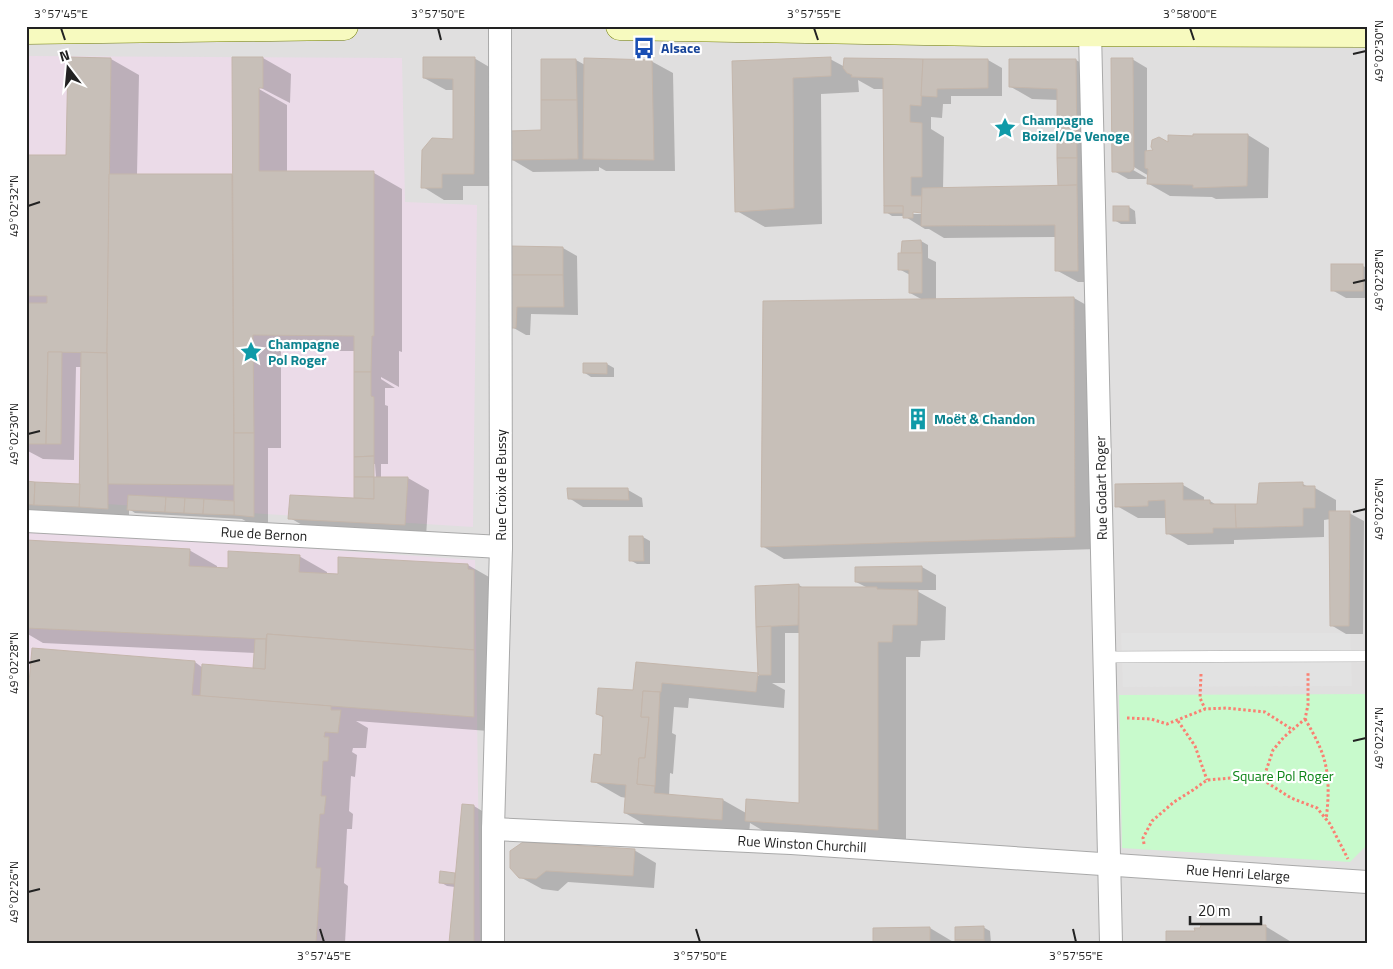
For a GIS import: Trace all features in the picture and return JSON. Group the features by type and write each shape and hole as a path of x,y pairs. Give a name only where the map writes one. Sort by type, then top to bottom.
{"main road":[{"path":"26,30 344,26"},
{"path":"620,26 983,29 1090,32 1367,33"}],"street":[{"name":"Rue Croix de Bussy","path":"493,943 501,547 500,26"},
{"name":"Rue Godart Roger","path":"1090,32 1111,943"},
{"name":"Rue de Bernon","path":"26,521 501,547"},
{"name":"Rue Winston Churchill","path":"494,829 791,843 1110,865"},
{"name":"Rue Henri Lelarge","path":"1110,865 1366,882"}],"lane":[{"path":"1105,657 1367,656"}],"path":[{"path":"1263,780 1273,750 1305,719 1308,705 1309,656"},
{"path":"1202,657 1200,698 1205,709"},
{"path":"1106,716 1151,719 1167,724 1205,709 1227,708 1265,712 1293,730"},
{"path":"1305,719 1322,752 1327,776 1329,798 1326,820"},
{"path":"1178,721 1195,746 1207,780"},
{"path":"1145,867 1143,838 1152,821 1174,802 1207,780 1244,777 1263,780 1291,798 1317,808 1344,852 1366,882"}],"shaded area":[{"path":"26,26 1367,26 1367,943 26,943"},
{"name":"Champagne Pol Roger","path":"26,56 402,58 405,202 477,205 473,527 26,499"},
{"path":"26,529 475,560 480,943 26,943"},
{"path":"1121,633 1350,633 1352,686 1123,687"}],"green space":[{"name":"Square Pol Roger","path":"1367,694 1367,845 1350,862 1122,848 1119,695"}],"building":[{"path":"68,57 111,58 107,353 48,352 46,444 26,444 26,303 47,303 47,296 26,296 26,155 66,155"},
{"path":"232,57 263,57 263,88 259,88 259,171 374,171 374,336 372,336 371,372 354,372 354,336 253,335 254,433 234,433"},
{"path":"423,57 475,57 474,174 442,174 442,188 421,188 422,150 432,138 453,139 453,79 423,78"},
{"path":"831,57 831,76 793,78 794,208 735,212 732,61"},
{"path":"584,58 652,60 654,160 583,159"},
{"path":"844,58 923,59 921,106 910,105 910,122 922,123 922,177 911,177 911,196 922,196 922,213 913,212 913,218 903,218 903,206 884,206 883,78 851,77 852,75 843,68"},
{"path":"1111,58 1133,58 1134,169 1130,172 1112,172"},
{"path":"541,59 576,59 577,100 541,100"},
{"path":"923,59 988,59 988,88 937,89 937,97 921,96"},
{"path":"1009,59 1076,59 1077,158 1057,158 1057,89 1009,87"},
{"path":"541,100 577,100 578,159 510,160 510,131 541,130"},
{"path":"1193,134 1248,134 1247,186 1193,188 1193,185 1147,184 1148,169 1145,168 1145,151 1153,150 1151,147 1152,140 1159,137 1168,142 1168,135 1193,136"},
{"path":"1057,158 1077,158 1077,185 1058,186"},
{"path":"109,174 232,174 234,485 108,484"},
{"path":"1077,185 1078,271 1055,271 1055,225 921,226 922,188"},
{"path":"884,206 903,206 903,213 884,213"},
{"path":"1113,206 1129,206 1129,221 1113,221"},
{"path":"921,240 922,253 901,253 902,241"},
{"path":"510,246 563,247 563,275 510,275"},
{"path":"898,253 922,253 922,293 909,293 909,270 898,270"},
{"path":"1331,264 1363,264 1363,291 1331,291"},
{"path":"510,275 563,275 564,307 517,307 516,328 510,328"},
{"name":"Moёt & Chandon","path":"1074,297 1075,537 761,547 763,301"},
{"path":"48,352 62,352 61,444 46,444"},
{"path":"81,352 107,353 108,509 79,507"},
{"path":"583,363 607,363 607,374 583,373"},
{"path":"354,372 371,372 371,396 374,397 374,456 354,457"},
{"path":"234,433 254,433 254,517 234,515"},
{"path":"374,456 374,477 354,477 354,457"},
{"path":"354,477 374,477 374,499 354,498"},
{"path":"374,477 408,477 405,525 288,519 290,495 374,499"},
{"path":"26,481 35,482 34,505 26,504"},
{"path":"35,482 80,484 79,507 34,505"},
{"path":"1303,482 1303,486 1315,486 1315,508 1303,508 1303,526 1236,528 1235,504 1257,504 1259,483"},
{"path":"1183,483 1183,500 1210,500 1210,504 1235,504 1236,528 1213,528 1213,533 1166,534 1165,500 1148,501 1148,506 1115,507 1115,484"},
{"path":"567,488 628,488 629,500 568,499"},
{"path":"128,495 166,497 165,512 127,510"},
{"path":"166,497 185,498 184,513 165,512"},
{"path":"185,498 204,499 203,514 184,513"},
{"path":"204,499 234,501 234,515 203,514"},
{"path":"1329,511 1350,511 1349,626 1330,626"},
{"path":"629,536 643,536 644,561 629,561"},
{"path":"26,540 190,549 189,566 228,568 228,551 300,555 299,572 338,574 338,557 468,564 468,569 474,570 474,650 267,634 266,639 26,628"},
{"path":"922,566 922,582 855,582 855,567"},
{"path":"799,584 798,625 756,627 755,586"},
{"path":"799,587 877,587 877,589 918,590 917,625 893,625 892,642 878,642 878,830 745,821 746,799 799,803"},
{"path":"771,626 771,675 758,675 756,627"},
{"path":"267,634 474,650 474,717 200,696 202,664 265,669"},
{"path":"255,639 266,639 265,669 253,668"},
{"path":"32,648 195,661 192,695 331,706 331,710 341,710 338,733 325,732 324,737 329,737 328,761 323,761 321,796 326,796 324,814 320,814 316,868 321,868 316,943 26,943 26,717"},
{"path":"636,662 758,673 756,692 662,683 661,692 643,691 641,717 649,717 645,758 639,758 637,784 655,786 654,793 723,799 722,820 624,813 626,785 591,782 594,754 601,755 603,716 596,714 598,688 633,690"},
{"path":"643,691 660,692 655,786 637,784 639,758 645,758 649,717 641,717"},
{"path":"462,804 474,805 474,943 449,943"},
{"path":"523,842 635,849 633,876 546,871 536,879 519,878 510,868 510,851"},
{"path":"440,871 455,873 454,884 439,883"},
{"path":"1201,925 1266,925 1266,943 1166,943 1166,931 1195,931 1194,928 1200,928"},
{"path":"984,926 984,940 955,940 955,927"},
{"path":"930,927 930,943 873,943 873,928"},
{"path":"955,940 984,940 985,943 955,943"}],"place":[{"name":"Alsace","path":"644,48"},
{"name":"Champagne Boizel/De Venoge","path":"1005,128"},
{"name":"Champagne Pol Roger","path":"251,352"},
{"name":"Moёt & Chandon","path":"918,419"}]}
